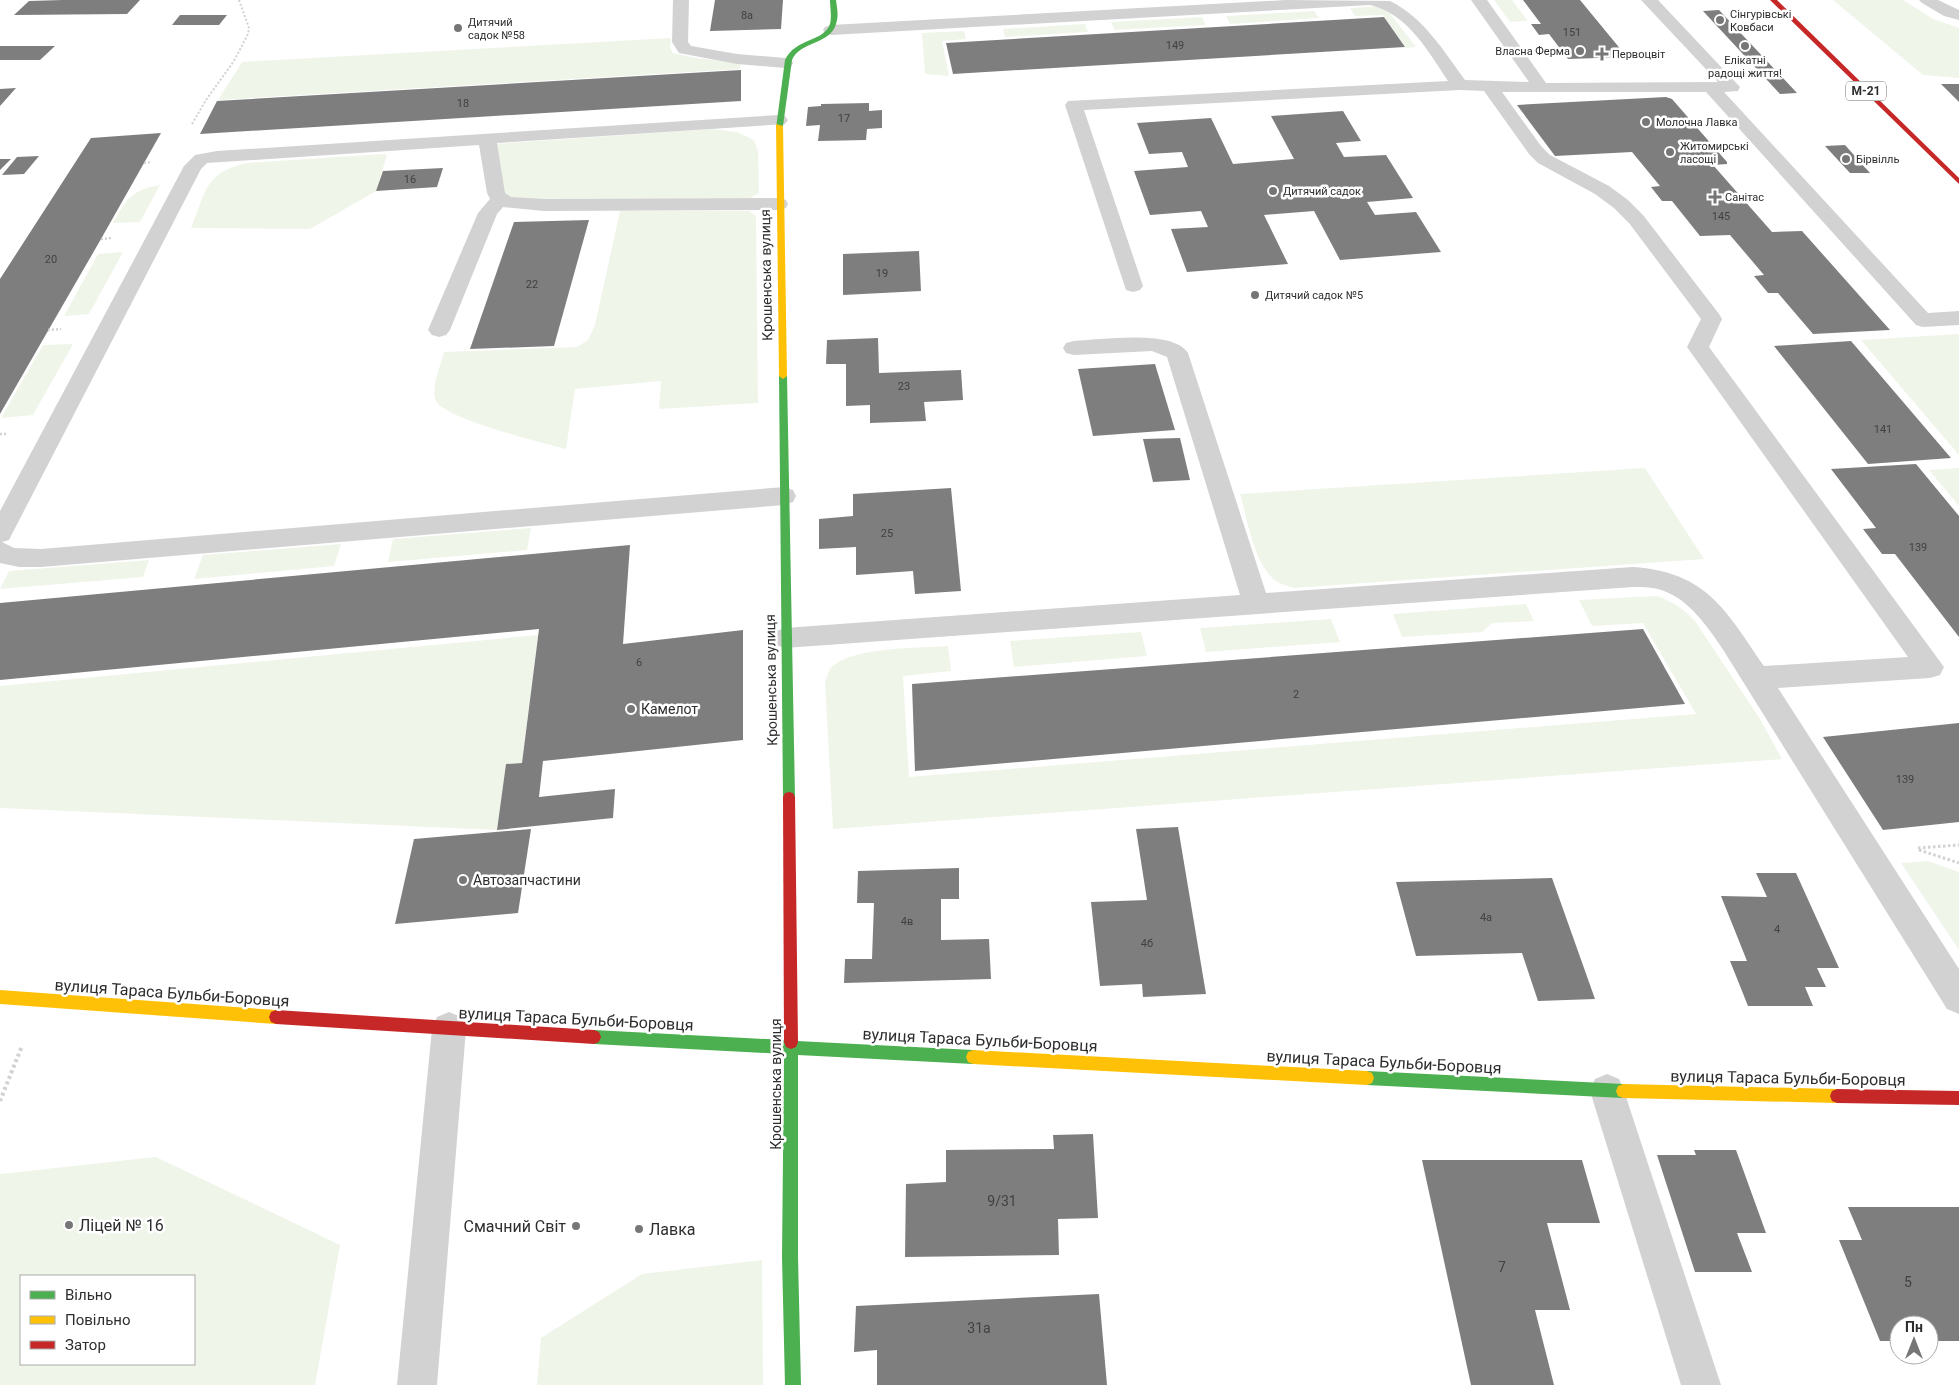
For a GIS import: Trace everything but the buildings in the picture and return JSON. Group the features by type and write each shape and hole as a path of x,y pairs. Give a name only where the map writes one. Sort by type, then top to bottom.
{"main road":[{"path":"785,63 791,53 830,30 833,23 833,0"},
{"name":"М-21","path":"1773,0 1959,182"},
{"name":"Крошенська вулиця","path":"785,63 788,70 779,120 779,204 791,1046 790,1258 793,1385"},
{"name":"вулиця Тараса Бульби-Боровця","path":"0,998 449,1029 1607,1090 1959,1098"}],"lane":[{"path":"681,0 680,42 686,50 737,59 785,63"},
{"path":"830,30 1370,0 1389,4 1407,16 1460,85"},
{"path":"1478,0 1541,88"},
{"path":"1133,286 1074,105 1460,85 1541,88 1732,87 1649,0"},
{"path":"1927,0 1950,13 1959,15"},
{"path":"1489,86 1544,159 1602,190 1621,204 1636,219 1712,319 1698,347 1930,667 1757,678"},
{"path":"1711,88 1923,320 1959,318"},
{"path":"0,534 193,166 197,162 217,156 779,120"},
{"path":"486,139 496,193 502,200 520,204 779,204"},
{"path":"439,330 488,213 495,204 502,200"},
{"path":"1074,348 1154,344 1177,353 1256,604"},
{"path":"0,551 3,554 16,557 41,558 784,496"},
{"path":"785,638 1633,576 1660,579 1678,586 1694,596 1710,614 1757,678 1959,998"},
{"path":"417,1385 449,1029"},
{"path":"1607,1090 1700,1385"}],"path":[{"path":"192,125 206,100 234,61 248,34 249,28 239,0"},
{"path":"1916,848 1959,863"},
{"path":"0,1101 40,1000"}],"shaded area":[{"path":"1494,0 1512,0 1528,21 1510,22"},
{"path":"1833,0 1903,0 1933,19 1959,28 1959,78 1923,75"},
{"path":"1384,6 1416,47 1406,48 1383,15 1355,16 1350,8"},
{"path":"1314,11 1319,18 1230,24 1226,16"},
{"path":"1202,17 1206,25 1115,30 1111,22"},
{"path":"1085,24 1088,32 1005,37 1003,29"},
{"path":"964,31 966,39 942,41 949,76 925,74 922,33"},
{"path":"671,38 670,48 673,53 696,58 740,63 740,69 218,100 242,62"},
{"path":"712,129 737,132 754,140 758,151 759,193 750,198 522,199 510,197 504,192 495,144"},
{"path":"387,155 376,191 310,229 191,228 208,186 214,178 232,167 246,163"},
{"path":"160,185 140,222 113,223 131,197 142,190"},
{"path":"620,211 749,211 756,216 758,403 659,409 661,381 575,389 566,449 475,423 443,408 436,401 434,390 444,352 577,347 588,340 595,325"},
{"path":"123,252 89,314 64,316 98,254"},
{"path":"1959,334 1959,455 1861,340"},
{"path":"73,344 33,415 1,418 43,345"},
{"path":"1645,468 1704,559 1294,588 1279,583 1263,567 1253,543 1240,494"},
{"path":"1959,468 1959,506 1929,470"},
{"path":"531,528 527,550 388,562 393,539"},
{"path":"341,544 334,566 194,579 203,555"},
{"path":"149,560 143,577 0,589 9,571"},
{"path":"1657,596 1678,606 1695,621 1760,719 1782,759 833,829 825,682 832,666 844,659 857,655 905,648 948,646 951,671 903,676 909,777 1696,714 1643,623 1592,626 1579,600"},
{"path":"1526,604 1534,621 1492,623 1482,632 1402,637 1393,614"},
{"path":"1331,619 1340,642 1206,652 1200,628"},
{"path":"1141,632 1147,656 1014,667 1010,641"},
{"path":"538,635 522,763 506,765 497,830 0,808 0,686"},
{"path":"1928,861 1959,872 1959,950 1901,863"},
{"path":"156,1157 340,1245 315,1385 0,1385 0,1174"},
{"path":"762,1260 763,1385 537,1385 541,1338 642,1274"}],"traffic: fast":[{"path":"779,126 788,60 791,53 797,48 820,38 832,27 834,17 833,0"},
{"path":"783,376 789,797"},
{"path":"594,1037 973,1057"},
{"path":"791,1042 790,1257 793,1385"},
{"path":"1367,1078 1623,1091"}],"traffic: slow":[{"path":"779,126 783,376"},
{"path":"0,997 276,1017"},
{"path":"973,1057 1367,1078"},
{"path":"1623,1091 1837,1096"}],"traffic: jam":[{"path":"1773,0 1959,182"},
{"path":"789,797 791,1042"},
{"path":"276,1017 594,1037"},
{"path":"1837,1096 1959,1098"}],"place":[{"name":"Сінгурівські Ковбаси","path":"1720,20"},
{"name":"Дитячий садок №58","path":"458,28"},
{"name":"Елікатні радощі життя!","path":"1745,46"},
{"name":"Власна Ферма","path":"1580,51"},
{"name":"Первоцвіт","path":"1602,54"},
{"name":"Молочна Лавка","path":"1646,122"},
{"name":"Житомирські ласощі","path":"1670,152"},
{"name":"Бірвілль","path":"1846,159"},
{"name":"Дитячий садок","path":"1273,191"},
{"name":"Санітас","path":"1715,197"},
{"name":"Дитячий садок №5","path":"1255,295"},
{"name":"Камелот","path":"631,709"},
{"name":"Автозапчастини","path":"463,880"},
{"name":"Ліцей № 16","path":"69,1225"},
{"name":"Смачний Світ","path":"576,1226"},
{"name":"Лавка","path":"639,1229"}]}
